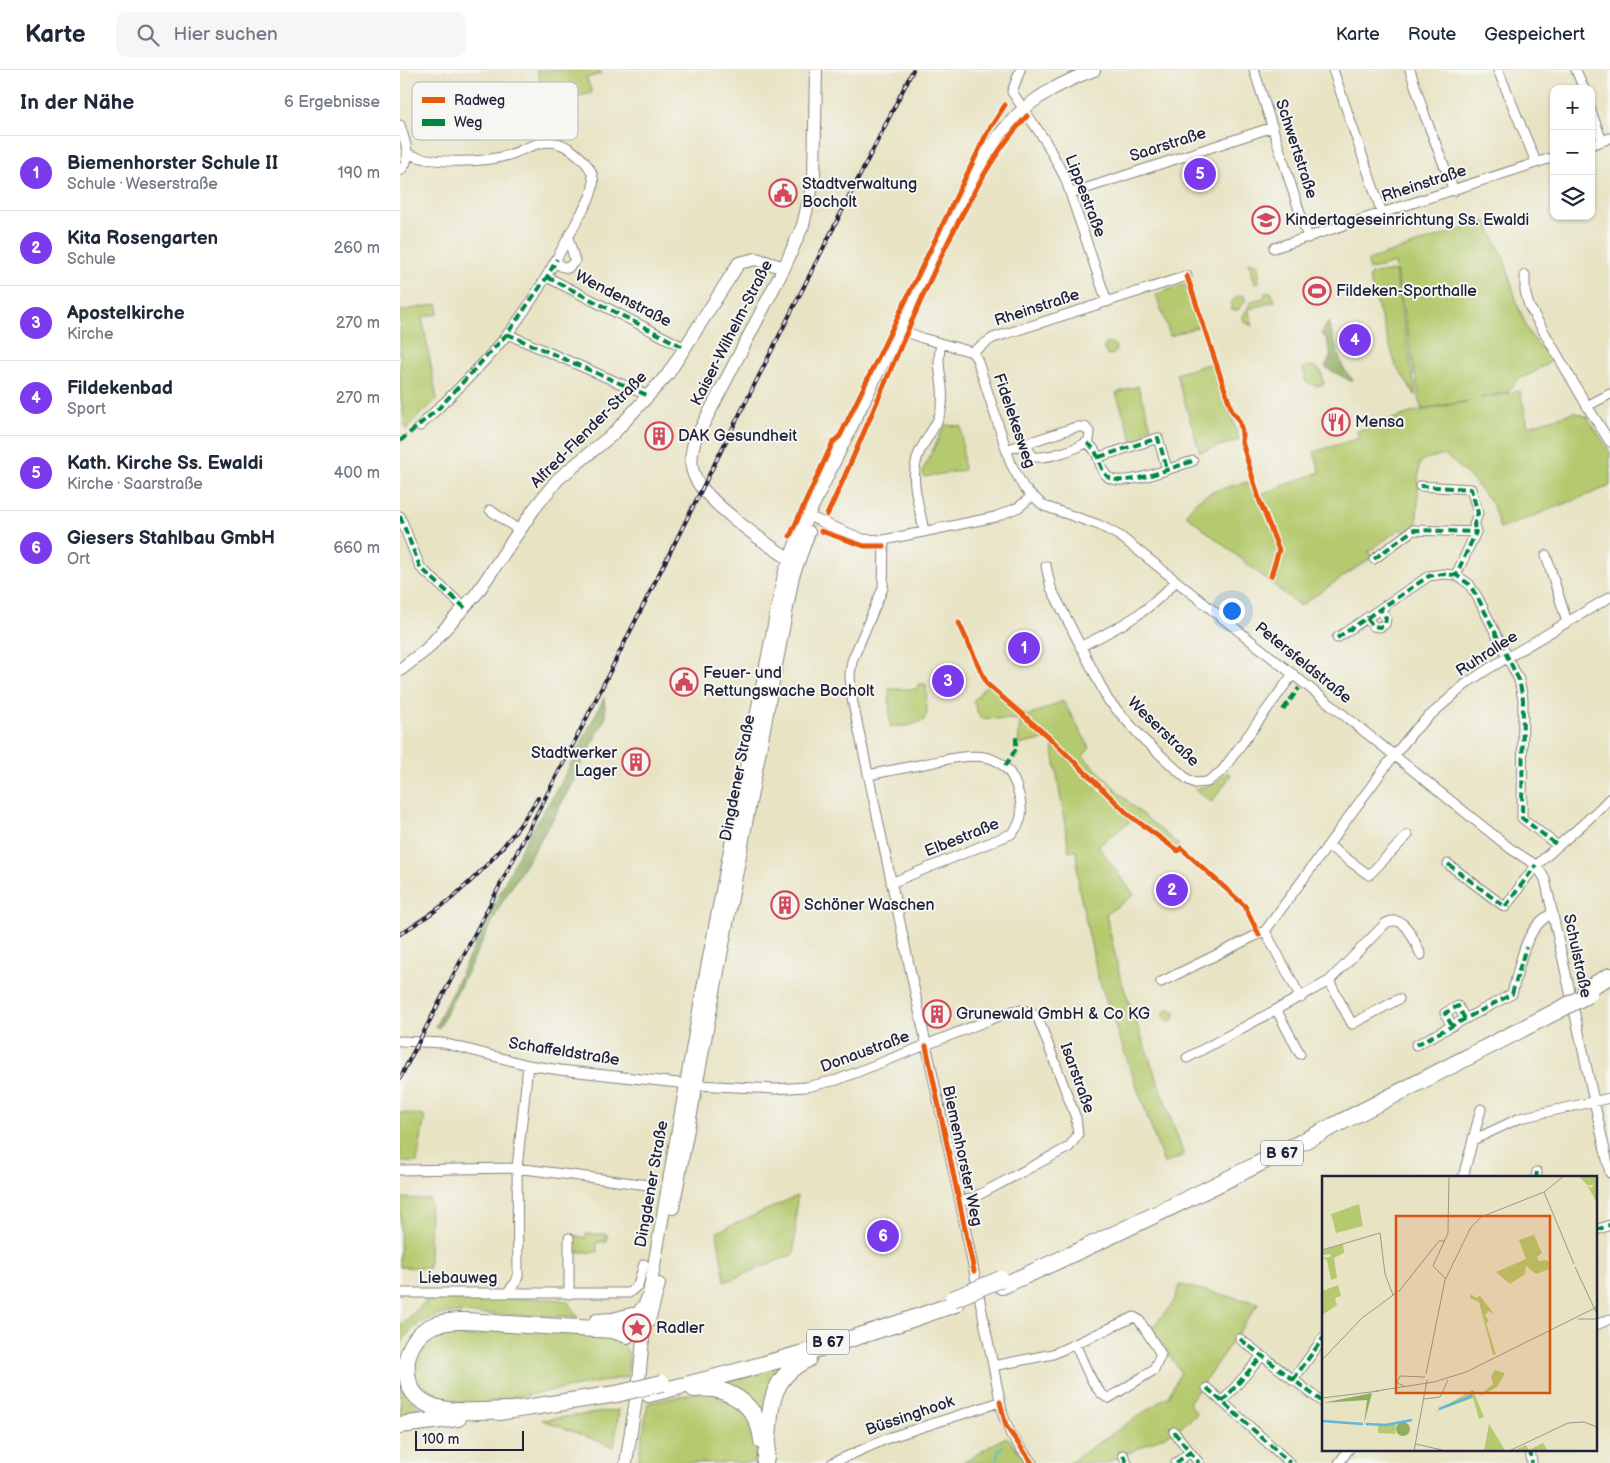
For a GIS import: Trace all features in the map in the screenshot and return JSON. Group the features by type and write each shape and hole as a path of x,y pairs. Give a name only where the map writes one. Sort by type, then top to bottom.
{"highway":[{"name":"B 67","path":"1588,992 1610,976"},
{"name":"B 67","path":"400,1430 658,1391 779,1362 868,1335 1001,1283 1302,1136 1588,992 1610,984"},
{"name":"B 67","path":"658,1391 777,1357 954,1301"},
{"path":"400,1362 406,1345 416,1331 428,1323 444,1317 466,1315 604,1322 620,1320 635,1315"},
{"path":"508,1410 451,1412 433,1408 423,1402 415,1393 407,1376 408,1356 417,1338 430,1327 464,1321 612,1330 635,1338"},
{"path":"765,1463 770,1408 773,1396 783,1377 795,1366 806,1360 855,1343 868,1335"},
{"path":"658,1391 710,1388 737,1397 749,1406 761,1428 762,1446 760,1463"},
{"name":"B 67","path":"400,1425 615,1397"}],"main road":[{"name":"Kaiser-Wilhelm-Straße","path":"793,561 767,544 702,488 692,471 691,459 695,440 784,268 803,225 814,178 816,70"},
{"path":"793,561 829,476 958,205 987,151 1022,109 1070,79 1094,70"},
{"name":"Alfred-Flender-Straße","path":"400,670 427,648 464,608 558,479 613,434 649,396 685,348 739,263 756,259 784,268"},
{"path":"793,561 815,519 829,476"},
{"name":"Dingdener Straße","path":"635,1338 649,1333 649,1321 655,1304 691,1085 712,938 764,664 793,561"},
{"name":"Dingdener Straße","path":"626,1463 640,1371 635,1338 626,1322 646,1304 649,1294 691,1085 711,1000 793,561"},
{"name":"Dingdener Straße","path":"711,1000 719,946 718,941 712,938"},
{"path":"635,1315 646,1318 649,1321"}],"street":[{"name":"Lippestraße","path":"1020,70 1012,92 1046,142 1072,193 1107,302"},
{"name":"Schwertstraße","path":"1254,70 1308,238"},
{"path":"1333,70 1382,213"},
{"path":"1410,70 1425,116 1454,191"},
{"path":"1498,70 1536,162"},
{"path":"1576,70 1582,85"},
{"path":"1595,119 1606,140"},
{"path":"400,125 408,154 407,161 400,171"},
{"name":"Saarstraße","path":"1072,193 1273,127"},
{"path":"408,154 419,158 469,161 508,155 544,143 555,143 564,146 590,168 593,178 590,196 547,277 507,334 476,371 420,426"},
{"name":"Rheinstraße","path":"1274,248 1454,191 1550,158"},
{"path":"557,259 562,268 568,268 575,261 568,237"},
{"path":"1525,275 1525,291 1528,306 1610,442"},
{"name":"Rheinstraße","path":"972,352 992,338 1188,276"},
{"name":"Wendenstraße","path":"547,277 685,348"},
{"path":"900,329 940,344 972,352"},
{"path":"507,334 649,396"},
{"path":"924,532 915,492 914,470 919,454 938,420 942,406 937,360 940,344"},
{"name":"Fidelekesweg","path":"972,352 977,359 1006,450 1020,483 1032,496"},
{"path":"1587,406 1610,394"},
{"path":"1006,450 1080,426 1090,433 1087,443"},
{"path":"1099,456 1158,438 1167,469"},
{"path":"1026,444 1032,456 1041,459 1087,443 1094,447 1099,456 1103,472 1115,481 1125,482 1193,461"},
{"path":"1420,486 1471,489 1478,513 1474,525 1476,532 1456,575"},
{"path":"815,519 863,538 884,540 1010,512 1032,496"},
{"name":"Petersfeldstraße","path":"1032,496 1044,506 1100,525 1120,536 1511,849 1536,865"},
{"path":"490,510 520,531"},
{"path":"400,516 420,567 464,608"},
{"path":"1374,559 1413,530 1476,532"},
{"name":"Biemenhorster Weg","path":"884,540 883,588 879,601 860,638 852,661 850,674 851,694 960,1202 1000,1402 1006,1426 1032,1463"},
{"path":"1546,555 1567,622"},
{"name":"Weserstraße","path":"1046,566 1051,588 1108,700 1165,760 1195,782 1207,782 1222,771 1293,674"},
{"path":"1337,638 1429,576 1456,575 1469,584 1519,680 1523,699 1522,818 1558,846"},
{"path":"1080,647 1139,616 1157,602 1176,581"},
{"name":"Ruhrallee","path":"1265,931 1413,732 1448,698 1488,669 1610,596"},
{"path":"1367,618 1372,626 1380,627 1385,624 1386,618 1380,609"},
{"name":"Elbestraße","path":"868,775 964,756 985,756 999,762 1009,772 1020,800 1021,819 1012,834 891,883"},
{"path":"1448,864 1505,907 1536,865 1591,819 1610,798"},
{"path":"1329,846 1369,875 1408,835"},
{"name":"Schulstraße","path":"1536,865 1545,879 1610,1173"},
{"path":"1416,1045 1512,994 1528,938 1542,917 1553,913"},
{"path":"1187,1058 1330,981 1392,920 1399,921 1405,925 1421,955"},
{"path":"1161,982 1265,931 1300,998"},
{"path":"1330,981 1352,1024 1399,999"},
{"path":"1452,1026 1445,1013 1458,1006 1465,1019"},
{"name":"Isarstraße","path":"926,1046 1012,1011 1022,1009 1031,1012 1038,1018 1078,1127 1078,1135 1074,1143 1069,1147 973,1198 960,1202"},
{"path":"1277,1011 1300,1054"},
{"name":"Schaffeldstraße","path":"400,1040 443,1043 528,1065 691,1085"},
{"name":"Donaustraße","path":"691,1085 775,1089 806,1087 837,1080 926,1046"},
{"name":"Liebauweg","path":"400,1293 507,1293 516,1282 518,1276 516,1168 528,1065"},
{"path":"1473,1140 1520,1118 1610,1098"},
{"path":"1462,1176 1481,1109"},
{"path":"400,1170 516,1168 648,1185"},
{"path":"1598,1229 1610,1225"},
{"path":"569,1238 569,1294"},
{"path":"507,1293 630,1293 638,1285 644,1264"},
{"path":"993,1366 1053,1354 1134,1317 1139,1320 1161,1354 1154,1370 1108,1398 1100,1394 1091,1381 1090,1372 1075,1344"},
{"path":"1598,1324 1610,1319"},
{"path":"1240,1338 1322,1402"},
{"path":"1293,1380 1322,1340"},
{"path":"1222,1402 1262,1356"},
{"path":"1207,1388 1290,1463"},
{"name":"Büssinghook","path":"832,1463 884,1439 1000,1402"},
{"path":"1174,1432 1198,1463"},
{"path":"1339,1463 1348,1450"},
{"path":"1530,1450 1532,1463"},
{"path":"1176,1463 1190,1452"}],"green space":[{"path":"537,70 600,70 601,74 587,78 592,93 578,96 578,82 541,82"},
{"path":"1486,221 1504,259 1518,306 1529,333 1551,360 1535,372 1518,379 1508,392 1481,398 1520,391 1528,426 1575,412 1587,417 1610,452 1610,486 1500,529 1493,505 1471,478 1445,455 1424,459 1419,465 1417,524 1404,534 1400,529 1368,552 1372,557 1300,606 1186,515 1197,501 1221,489 1247,482 1251,484 1256,496 1320,472 1314,452 1359,438 1357,431 1413,412 1469,401 1421,409 1395,263 1369,270 1368,260"},
{"path":"1249,262 1259,265 1259,282 1255,283"},
{"path":"1395,271 1416,396 1396,366 1369,278 1371,274"},
{"path":"1186,284 1200,326 1170,336 1156,294"},
{"path":"1266,292 1271,292 1275,301 1250,309 1249,312 1253,326 1244,322 1243,316 1252,301 1263,298"},
{"path":"1243,295 1246,301 1243,302 1238,310 1231,310 1231,302 1238,296"},
{"path":"438,304 438,314 422,317 437,399 406,430 400,392 400,311"},
{"path":"1328,322 1343,368 1353,380 1350,381 1325,367 1331,355 1326,338 1321,334"},
{"path":"1110,343 1116,349 1110,355 1104,349"},
{"path":"1215,362 1239,440 1200,452 1176,374"},
{"path":"1312,366 1321,371 1324,384 1316,386 1306,382 1303,368"},
{"path":"1138,386 1151,427 1144,430 1147,438 1133,442 1116,393"},
{"path":"945,425 961,426 964,470 924,477 923,470"},
{"path":"989,682 1028,716 1063,701 1090,748 1083,756 1138,811 1179,845 1175,850 1132,820 1098,846 1134,895 1106,914 1120,977 1184,1155 1164,1164 1098,977 1079,889 1076,851 1069,851 1052,744 1047,739 1018,745 1020,720 980,718 973,701"},
{"path":"918,684 926,684 927,714 923,721 907,726 890,726 889,689 917,689"},
{"path":"604,698 606,717 556,814 500,906 439,1028 435,1027 524,843 559,786"},
{"path":"1227,772 1231,775 1212,802 1194,789 1215,784"},
{"path":"1169,1009 1175,1015 1169,1021 1163,1015"},
{"path":"400,1112 425,1116 417,1162 400,1162"},
{"path":"797,1196 794,1254 725,1282 717,1232"},
{"path":"400,1198 430,1199 429,1268 400,1267"},
{"path":"586,1234 607,1234 607,1242 597,1242 597,1252 574,1252 574,1235 585,1238"},
{"path":"1180,1285 1259,1303 1189,1403 1197,1414 1177,1430 1107,1463 1069,1463 1168,1396 1181,1372 1151,1329 1173,1303"},
{"path":"443,1298 553,1299 567,1301 578,1317 449,1313 433,1317 413,1328 400,1348 400,1326 426,1301"},
{"path":"442,1328 609,1332 627,1350 629,1358 627,1377 456,1408 445,1404 426,1391 419,1383 415,1373 416,1352 422,1340"},
{"path":"787,1361 765,1420 712,1384"},
{"path":"401,1384 415,1405 429,1415 400,1420"},
{"path":"713,1392 751,1416 759,1437 754,1463 638,1463 648,1403 695,1393"},
{"path":"619,1410 614,1447 542,1420"},
{"path":"1007,1437 1028,1463 963,1463 1002,1439"}],"waterway":[{"path":"996,1463 999,1449 1003,1447"}],"railway":[{"path":"400,1078 583,725 913,70"},
{"path":"400,934 434,912 477,875 510,838 538,798"}],"marked path":[{"path":"400,441 440,407 507,334 547,277 557,259"},
{"path":"547,277 685,348"},
{"path":"507,334 649,396"},
{"path":"1099,457 1158,438 1167,469"},
{"path":"1087,443 1094,450 1106,475 1113,479 1123,480 1148,476 1193,461"},
{"path":"1420,486 1471,489 1478,513 1474,525 1476,532"},
{"path":"400,516 420,567 465,608"},
{"path":"1374,559 1413,530 1476,532 1456,575 1469,584 1478,598 1519,680 1523,699 1522,818 1558,846"},
{"path":"1337,638 1429,576 1456,575"},
{"path":"1367,618 1373,626 1380,627 1385,624 1386,618 1380,609"},
{"path":"1283,710 1299,688"},
{"path":"1005,766 1016,749 1016,734"},
{"path":"1448,864 1505,907 1536,865"},
{"path":"1416,1045 1512,994 1526,947"},
{"path":"1452,1026 1445,1013 1458,1006 1465,1019"},
{"path":"1536,1176 1537,1172"},
{"path":"1598,1229 1610,1225"},
{"path":"1240,1339 1322,1401"},
{"path":"1293,1380 1322,1340"},
{"path":"1222,1402 1262,1356"},
{"path":"1207,1388 1290,1463"},
{"path":"1174,1432 1199,1463"},
{"path":"1530,1450 1532,1463"},
{"path":"1176,1463 1190,1452"},
{"path":"1123,1455 1127,1463"}],"cycle path":[{"path":"790,536 833,442 840,436 987,133 1005,105"},
{"path":"827,515 919,304 952,234 977,187 1004,143 1027,116"},
{"path":"1187,276 1232,411 1240,425 1242,442 1259,499 1279,550 1271,576"},
{"path":"821,531 864,546 884,546"},
{"path":"959,623 987,684 1054,742 1129,815 1178,851 1181,848 1245,906 1259,935"},
{"path":"926,1046 974,1271"},
{"path":"1000,1402 1006,1426 1032,1463"}],"place":[{"name":"Kath. Kirche Ss. Ewaldi","path":"1200,174"},
{"name":"Stadtverwaltung Bocholt","path":"783,193"},
{"name":"Kindertageseinrichtung Ss. Ewaldi","path":"1266,220"},
{"name":"Fildeken-Sporthalle","path":"1317,291"},
{"name":"Fildekenbad","path":"1355,340"},
{"name":"Mensa","path":"1336,422"},
{"name":"DAK Gesundheit","path":"659,436"},
{"name":"Biemenhorster Schule II","path":"1024,648"},
{"name":"Apostelkirche","path":"948,681"},
{"name":"Feuer- und Rettungswache Bocholt","path":"684,682"},
{"name":"Stadtwerker Lager","path":"636,762"},
{"name":"Kita Rosengarten","path":"1172,890"},
{"name":"Schöner Waschen","path":"785,905"},
{"name":"Grunewald GmbH & Co KG","path":"937,1014"},
{"name":"Giesers Stahlbau GmbH","path":"883,1236"},
{"name":"Radler","path":"637,1328"}]}
